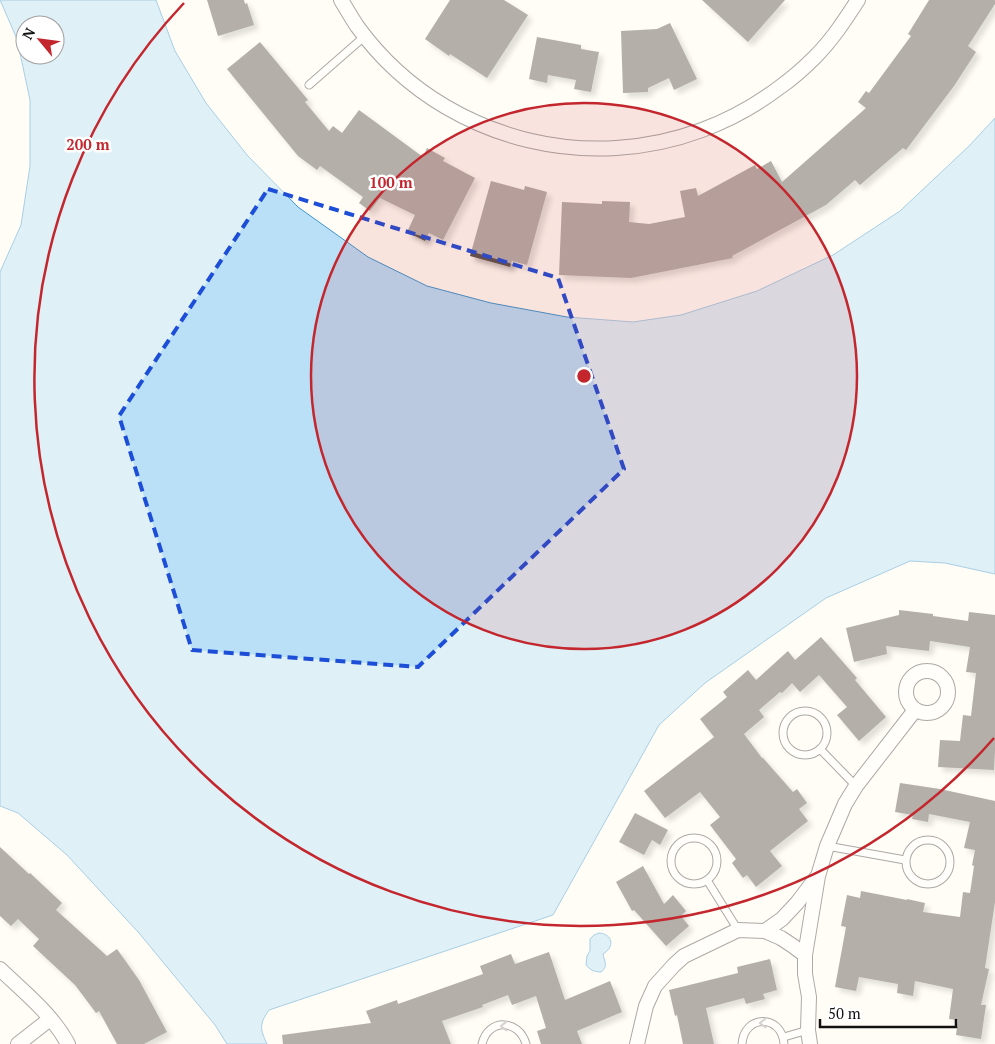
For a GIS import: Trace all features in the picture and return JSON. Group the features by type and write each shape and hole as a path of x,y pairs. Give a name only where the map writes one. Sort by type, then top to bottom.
{"street":[{"path":"341,0 357,26 374,46 402,75 434,99 457,113 494,130 532,141 571,148 625,148 652,144 691,135 728,120 763,100 815,58 841,27 858,0"},
{"path":"809,1037 809,997 804,955 818,876 827,846 856,786 915,710"},
{"path":"765,931 782,919 798,903 818,876"},
{"path":"637,1044 646,1006 655,986 684,956 738,930 765,931 781,938 804,955"},
{"path":"0,969 50,1018 68,1044"},
{"path":"18,1044 50,1018"}],"lane":[{"path":"309,85 365,36"},
{"path":"804,712 818,716 826,728 824,743 820,749 808,755 801,755 794,753 789,748 785,743 783,729 790,717 804,712"},
{"path":"820,749 856,786"},
{"path":"696,838 704,840 710,845 717,859 713,874 707,880 701,883 686,884 675,875 670,861 675,847 681,842 696,838"},
{"path":"930,839 943,845 950,857 950,865 942,878 929,884 914,880 909,874 905,860 907,853 916,842 930,839"},
{"path":"827,846 905,860"},
{"path":"707,880 738,930"},
{"path":"742,1044 746,1030 757,1022 764,1021 776,1026 781,1031 784,1041 809,1037"},
{"path":"482,1044 483,1038 494,1027 508,1025 520,1032 526,1044"}],"highlighted area":[{"path":"268,189 558,278 624,469 418,667 192,650 119,416"}],"water":[{"path":"0,0 156,0 175,51 206,103 247,155 298,207 368,257 427,286 491,303 567,317 633,322 681,315 757,291 833,255 900,211 969,146 995,118 995,574 945,563 910,561 826,598 705,683 659,725 553,915 269,1010 262,1023 263,1034 267,1044 227,1044 215,1025 139,933 67,855 18,813 0,806 0,272 21,225 30,166 30,100 23,65 65,65 65,15 15,15 15,34"},
{"path":"599,933 610,938 611,945 603,954 605,966 603,970 597,972 586,965 587,956 590,951 590,939"}],"building":[{"path":"207,0 244,0 245,4 247,3 254,25 218,36"},
{"path":"450,0 504,0 528,15 487,78 450,54 449,56 425,39"},
{"path":"702,0 785,0 748,42"},
{"path":"929,0 995,0 995,4 968,46 976,52 954,86 906,150 903,148 860,185 855,180 826,205 732,256 733,258 631,278 559,275 562,202 602,204 602,201 630,202 629,222 649,224 685,217 680,191 696,188 698,196 755,165 757,169 771,161 782,182 866,108 858,102 866,91 869,93 911,36 908,34"},
{"path":"670,23 697,79 674,90 669,78 648,88 648,92 623,93 621,31 657,29"},
{"path":"537,37 581,45 581,49 599,52 591,92 574,89 576,80 548,75 547,83 529,79"},
{"path":"260,42 308,100 305,102 329,131 333,126 342,133 359,110 423,157 427,148 445,158 443,161 475,178 443,240 429,233 425,241 407,232 415,215 380,198 370,211 359,203 363,197 320,166 317,170 298,156 227,69"},
{"path":"491,181 524,190 525,186 547,192 527,265 512,261 510,267 470,256"},
{"path":"899,610 968,621 969,612 995,615 994,770 938,767 940,740 960,741 963,715 971,716 976,673 966,672 970,647 930,641 929,651 886,646 887,654 854,662 846,628 899,615"},
{"path":"821,637 857,678 855,680 886,717 859,741 837,715 847,707 819,675 800,692 792,683 759,710 764,717 744,734 762,758 793,792 797,789 807,803 799,809 808,821 770,851 782,866 756,887 747,875 743,878 732,863 736,859 710,825 720,817 700,792 665,818 644,791 714,737 700,719 727,697 723,692 748,670 756,680 788,651 795,660"},
{"path":"900,783 940,789 995,801 995,902 985,968 989,969 981,1005 986,1005 981,1039 956,1035 958,1020 949,1019 953,989 915,981 913,996 897,993 898,984 859,977 856,991 835,987 846,927 841,926 847,895 860,898 861,891 907,899 925,903 923,912 960,917 963,892 970,893 975,850 964,848 970,822 929,814 928,822 912,819 913,815 895,812"},
{"path":"635,813 668,830 660,845 652,840 644,855 619,842"},
{"path":"0,847 62,903 56,910 107,956 117,949 139,980 167,1032 144,1044 117,1044 99,1011 96,1013 75,985 33,946 39,939 18,919 11,926 0,916"},
{"path":"643,866 664,904 673,895 686,911 681,916 689,926 666,946 634,910 632,911 616,882"},
{"path":"549,952 565,1000 610,981 622,1012 577,1031 582,1044 541,1044 537,1031 546,1028 536,996 512,1005 508,995 482,1005 483,1007 442,1021 451,1044 283,1044 282,1035 371,1023 366,1011 397,1000 398,1004 483,974 480,966 511,954 515,964"},
{"path":"770,959 777,990 763,994 765,999 746,1004 744,998 706,1008 714,1044 683,1044 669,990 738,973 737,967"}]}
